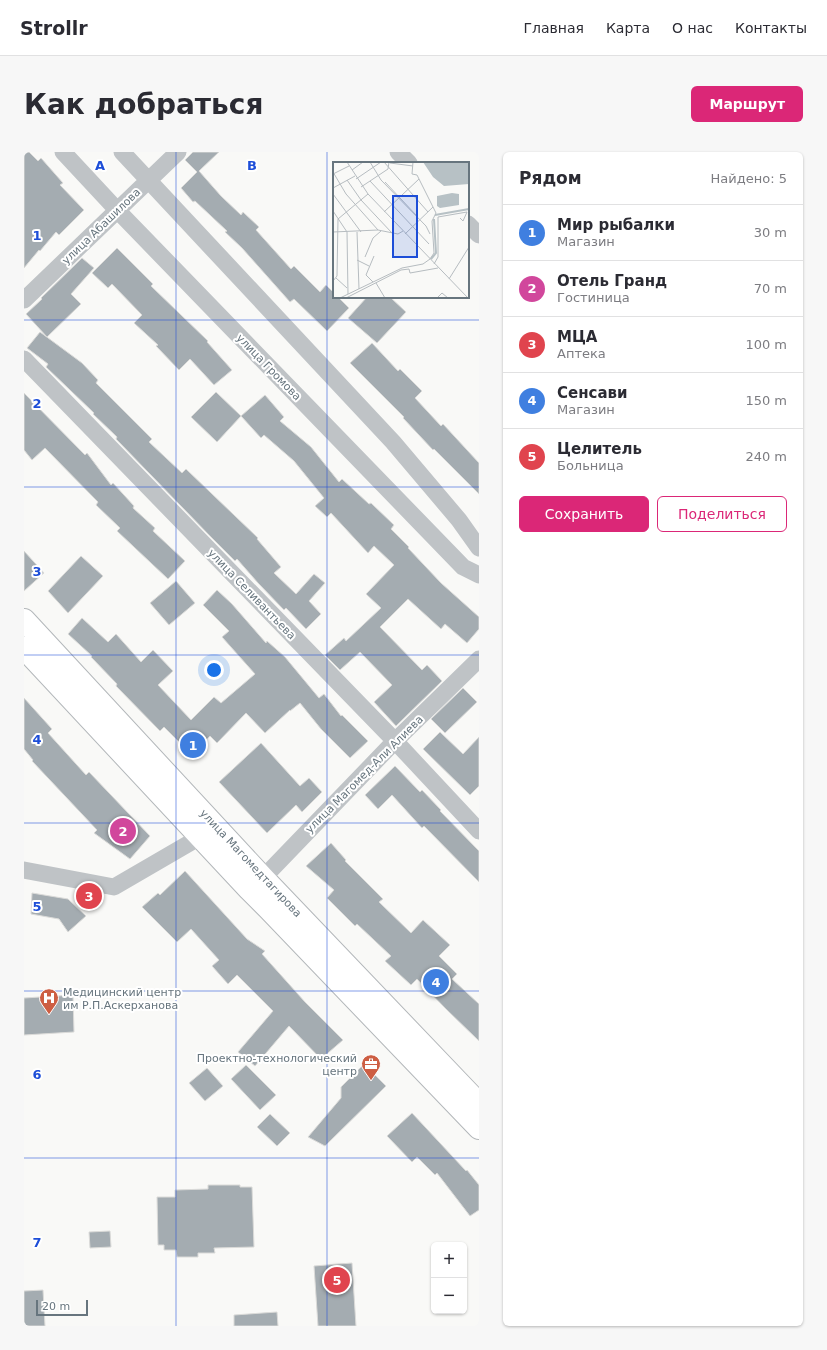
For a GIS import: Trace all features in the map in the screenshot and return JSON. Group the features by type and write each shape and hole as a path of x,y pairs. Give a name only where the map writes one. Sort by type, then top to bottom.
{"main road":[{"name":"улица Магомедтагирова","path":"24,620 207,831 256,884 479,1104"},
{"name":"улица Магомедтагирова","path":"24,648 207,831"},
{"name":"улица Магомедтагирова","path":"256,884 273,913 479,1128"}],"street":[{"name":"улица Громова","path":"64,152 117,210 463,566 479,575"},
{"path":"122,152 393,442 459,520 479,548"},
{"name":"улица Абашилова","path":"24,300 178,152"},
{"path":"398,152 408,162"},
{"path":"469,225 479,235"},
{"name":"улица Селивантьева","path":"24,359 395,741 479,831"},
{"name":"улица Магомед-Али Алиева","path":"256,884 395,741 479,659"},
{"path":"24,870 114,887 207,831"}],"building":[{"path":"24,152 29,152 38,161 41,158 63,183 60,185 84,210 59,235 56,232 24,268"},
{"path":"193,152 219,152 199,171 221,196 241,215 243,212 259,227 256,230 291,269 294,266 320,292 326,285 333,292 333,298 339,298 349,308 327,331 294,299 290,302 242,248 225,232 227,231 195,201 193,202 181,188 197,172 185,160"},
{"path":"117,248 153,284 151,286 208,341 207,342 232,370 214,385 190,359 179,370 156,346 158,345 134,323 142,315 112,284 108,288 92,273"},
{"path":"82,258 94,268 71,294 81,304 47,337 26,314"},
{"path":"366,298 391,298 406,312 377,343 348,318"},
{"path":"40,332 82,363 98,380 96,383 152,439 149,442 182,473 186,469 258,538 257,539 281,567 274,573 296,594 314,574 325,583 309,601 321,614 306,629 286,608 284,610 237,559 235,561 211,537 116,439 117,437 93,414 94,413 46,367 48,364 27,348"},
{"path":"372,343 398,371 400,369 422,391 415,398 441,426 443,424 479,463 479,494 434,449 433,450 403,418 404,417 350,363"},
{"path":"216,392 241,416 217,442 191,417"},
{"path":"24,393 85,455 87,453 111,485 113,483 134,506 133,508 155,528 153,531 185,561 168,579 117,531 120,528 96,505 98,502 45,448 32,460 24,450"},
{"path":"265,395 284,417 280,421 311,447 339,482 342,479 369,504 371,503 394,525 391,529 409,547 408,548 441,583 479,617 479,629 467,643 445,624 441,629 408,599 380,627 422,670 427,665 442,681 396,726 374,702 392,685 360,652 340,670 325,655 344,638 346,641 381,608 366,594 394,565 374,546 368,553 331,513 327,517 315,506 324,498 294,461 264,435 261,438 241,416"},
{"path":"24,551 44,573 24,591"},
{"path":"81,556 103,576 68,613 48,591"},
{"path":"176,581 195,603 169,625 150,603"},
{"path":"217,590 232,604 266,643 267,641 285,657 319,698 324,694 341,716 342,715 368,741 350,758 321,729 300,703 265,733 246,713 217,743 210,736 192,755 164,727 160,731 116,686 117,684 91,657 92,656 68,634 82,618 108,642 116,634 141,662 153,650 173,671 158,685 191,720 214,697 221,703 255,674 222,637 229,631 203,605"},
{"path":"463,688 477,702 445,733 431,719"},
{"path":"24,698 52,729 48,733 86,775 89,772 150,836 130,859 94,833 97,830 32,761 33,760 24,749"},
{"path":"440,732 463,754 479,737 479,786 470,795 423,749"},
{"path":"261,743 300,786 309,778 322,792 302,812 296,805 267,833 219,782"},
{"path":"395,766 420,792 422,790 479,851 479,882 424,826 422,828 392,795 378,809 365,795"},
{"path":"331,843 346,860 345,861 383,899 379,902 411,933 423,920 450,945 439,956 457,974 452,979 479,1004 479,1041 417,979 411,985 385,961 391,956 357,924 355,926 327,898 334,890 306,866"},
{"path":"185,871 247,939 265,951 262,954 305,1002 343,1040 321,1059 289,1026 255,1066 238,1052 273,1011 237,975 228,984 212,966 219,960 191,929 177,942 142,907 158,893 160,895"},
{"path":"32,893 68,899 86,916 68,932 59,919 31,914"},
{"name":"Медицинский центр им Р.П.Аскерханова","path":"73,995 74,1032 24,1035 24,998"},
{"path":"364,1064 386,1086 325,1146 308,1137 341,1098 341,1087"},
{"path":"246,1065 276,1095 260,1110 231,1079"},
{"path":"207,1068 223,1086 205,1101 189,1083"},
{"path":"412,1113 466,1171 467,1170 479,1185 479,1210 470,1216 437,1173 435,1175 417,1157 412,1162 387,1136"},
{"path":"270,1114 290,1133 277,1146 257,1127"},
{"path":"208,1185 240,1185 240,1187 252,1187 254,1247 214,1248 215,1253 198,1253 198,1257 177,1257 176,1250 164,1250 164,1245 158,1245 157,1197 175,1197 175,1190 208,1189"},
{"path":"110,1231 111,1247 90,1248 89,1232"},
{"path":"352,1263 356,1326 318,1326 314,1266"},
{"path":"43,1290 45,1326 24,1326 24,1291"},
{"path":"277,1312 278,1326 234,1326 234,1315"}],"place":[{"name":"Мир рыбалки","path":"193,745"},
{"name":"Отель Гранд","path":"123,831"},
{"name":"МЦА","path":"89,896"},
{"name":"Сенсави","path":"436,982"},
{"name":"Медицинский центр им Р.П.Аскерханова","path":"49,1015"},
{"name":"Проектно-технологический центр","path":"371,1081"},
{"name":"Целитель","path":"337,1280"}]}
